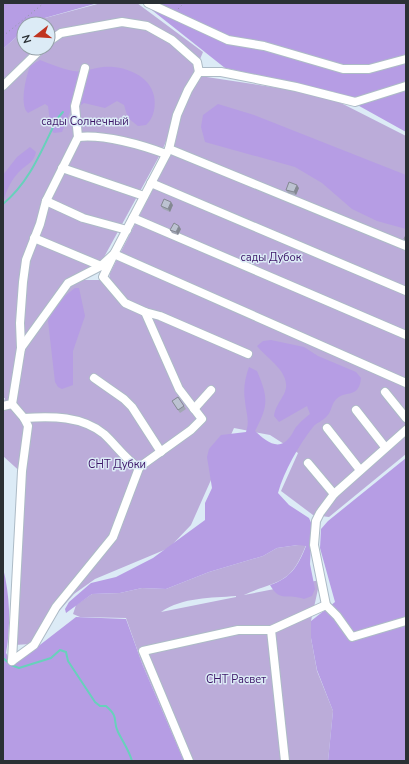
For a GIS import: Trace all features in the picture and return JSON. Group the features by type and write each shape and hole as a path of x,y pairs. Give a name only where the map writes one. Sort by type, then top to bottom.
{"street":[{"path":"148,3 228,40 264,46 343,69 369,69 406,59"},
{"path":"56,36 61,33 122,22 147,26 172,40 197,62 199,72 188,90 177,115 168,151 103,277 125,303 145,312 160,316 248,354"},
{"path":"3,86 34,56"},
{"path":"85,68 75,106 78,137 46,201 40,224 26,260 22,282 20,323 21,348 12,404 24,418 28,426 22,471 12,661 34,645 56,607 113,537 138,468 191,430 202,419 179,389 145,312"},
{"path":"199,72 221,72 296,87 355,102 406,86"},
{"path":"78,137 89,136 168,151 406,246"},
{"path":"62,168 144,196"},
{"path":"151,183 406,291"},
{"path":"46,201 83,218 127,230"},
{"path":"133,218 406,335"},
{"path":"34,238 101,266"},
{"path":"21,348 68,283 101,266 114,254"},
{"path":"114,254 406,383"},
{"path":"94,378 124,399 132,407 161,452"},
{"path":"194,409 211,390"},
{"path":"385,392 406,418"},
{"path":"3,406 12,404"},
{"path":"356,410 385,447"},
{"path":"24,418 47,416 84,421 103,434 138,468"},
{"path":"327,428 360,470"},
{"path":"406,430 385,447 334,494 316,521 314,545 326,605 337,616 352,637 406,621"},
{"path":"308,463 334,494"},
{"path":"189,761 143,651 238,630 271,630 326,605"},
{"path":"271,630 285,761"}],"path":[{"path":"3,36 44,3"}],"green space":[{"path":"101,3 137,3 203,52 162,151 103,259 68,280 109,280 110,273 174,148 182,111 200,76 298,91 339,102 406,136 406,454 329,517 313,515 281,491 298,453 270,435 234,428 191,525 169,548 95,579 74,594 30,644 15,645 25,476 3,456 3,406 5,398 3,398 3,49 16,37 16,56 56,56 56,16 53,16"},
{"name":"СНТ Расвет","path":"306,545 289,575 275,583 244,595 320,580 311,621 311,638 317,671 333,711 328,761 184,761 143,666 126,618 80,617 73,614 76,605 92,594 120,593 142,588 166,589 209,572 263,556 277,548","holes":["236,597 161,612 178,603 197,599"]}],"shaded area":[{"path":"3,3 98,3 52,16 16,16 16,37 3,49"},
{"path":"143,3 406,3 406,132 334,92 225,68"},
{"path":"40,60 73,71 111,67 134,73 147,82 154,96 154,112 151,119 146,125 138,126 128,118 124,105 117,101 105,108 84,103 70,112 62,132 54,133 51,130 48,106 45,104 28,113 24,104 25,84 30,66"},
{"path":"218,104 254,115 406,175 406,229 377,221 352,209 322,183 295,167 205,142 201,127 203,115"},
{"path":"30,147 36,152 34,158 12,180 3,203 3,175 17,157"},
{"path":"75,288 79,288 85,316 73,351 73,385 62,389 58,387 55,382 48,321 57,302"},
{"path":"271,340 304,347 318,356 356,372 361,378 360,385 357,389 354,392 338,398 324,419 314,426 308,434 288,467 278,493 289,505 309,518 312,525 310,564 315,589 312,596 304,599 298,597 281,596 274,591 270,585 289,575 297,565 306,546 298,545 277,548 263,556 209,572 166,589 142,588 120,593 92,594 66,613 65,609 69,602 91,583 116,577 153,558 205,520 205,503 212,488 207,457 209,449 221,435 246,432 248,420 244,388 249,367 257,371 265,395 265,407 255,431 263,438 276,444 285,442 297,426 310,414 307,406 279,422 274,416 284,394 286,387 285,380 278,367 257,346 263,341"},
{"path":"406,458 406,761 328,761 333,711 317,670 311,638 311,621 335,602 320,548 321,529 328,521"},
{"path":"3,568 9,610 9,632 6,653 14,665 76,617 126,619 143,666 184,761 3,761"}],"building":[{"path":"289,182 297,185 294,192 286,190"},
{"path":"164,199 171,202 168,209 161,206"},
{"path":"174,223 179,226 176,232 170,230"},
{"path":"178,397 184,406 178,410 172,401"}],"waterway":[{"path":"3,204 21,186 57,119 63,112"},
{"path":"3,658 11,665 19,668 51,658 60,650 66,652 68,661 95,702 100,706 106,706 113,713 116,728 132,761"}],"park label":[{"name":"сады Солнечный","path":"85,121"},
{"name":"сады Дубок","path":"271,257"},
{"name":"СНТ Дубки","path":"117,464"}]}
